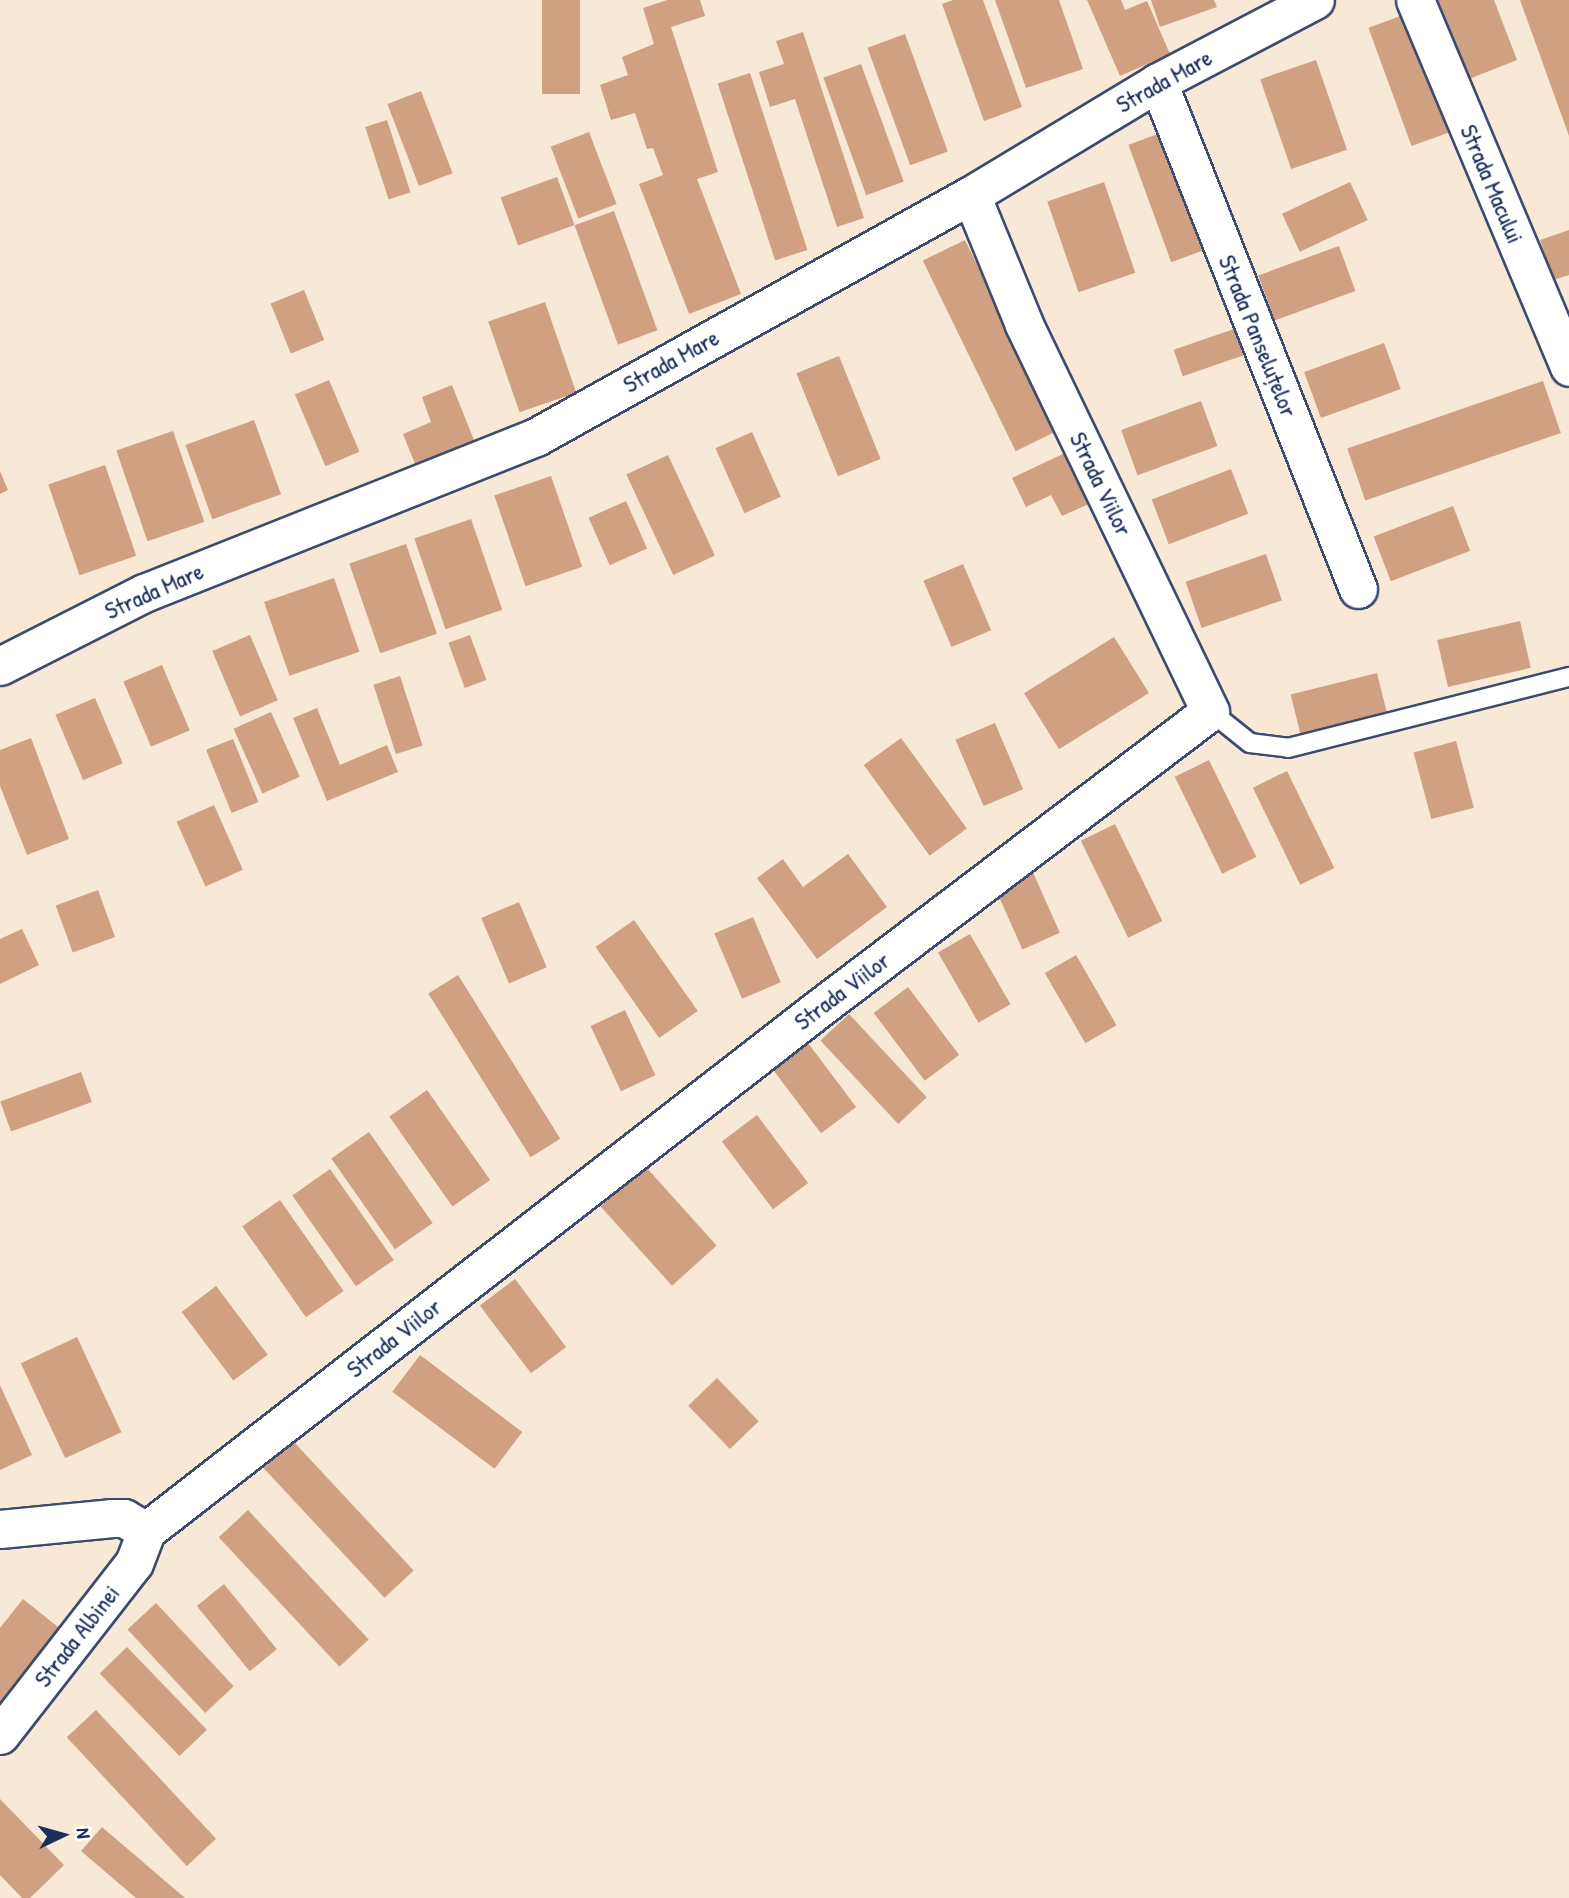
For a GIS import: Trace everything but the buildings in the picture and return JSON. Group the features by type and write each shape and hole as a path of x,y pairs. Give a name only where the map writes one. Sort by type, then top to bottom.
{"street":[{"name":"Strada Mare","path":"0,666 144,593 536,437 971,195 1158,82 1315,0"},
{"name":"Strada Macului","path":"1415,0 1569,367"},
{"name":"Strada Panseluțelor","path":"1158,82 1358,589"},
{"name":"Strada Viilor","path":"146,1531 818,1009 1210,711 1024,324 971,195"},
{"path":"0,1530 124,1518 146,1531"},
{"name":"Strada Albinei","path":"0,1735 134,1563 146,1531"}],"lane":[{"path":"1210,711 1250,743 1288,748 1569,677"}]}
